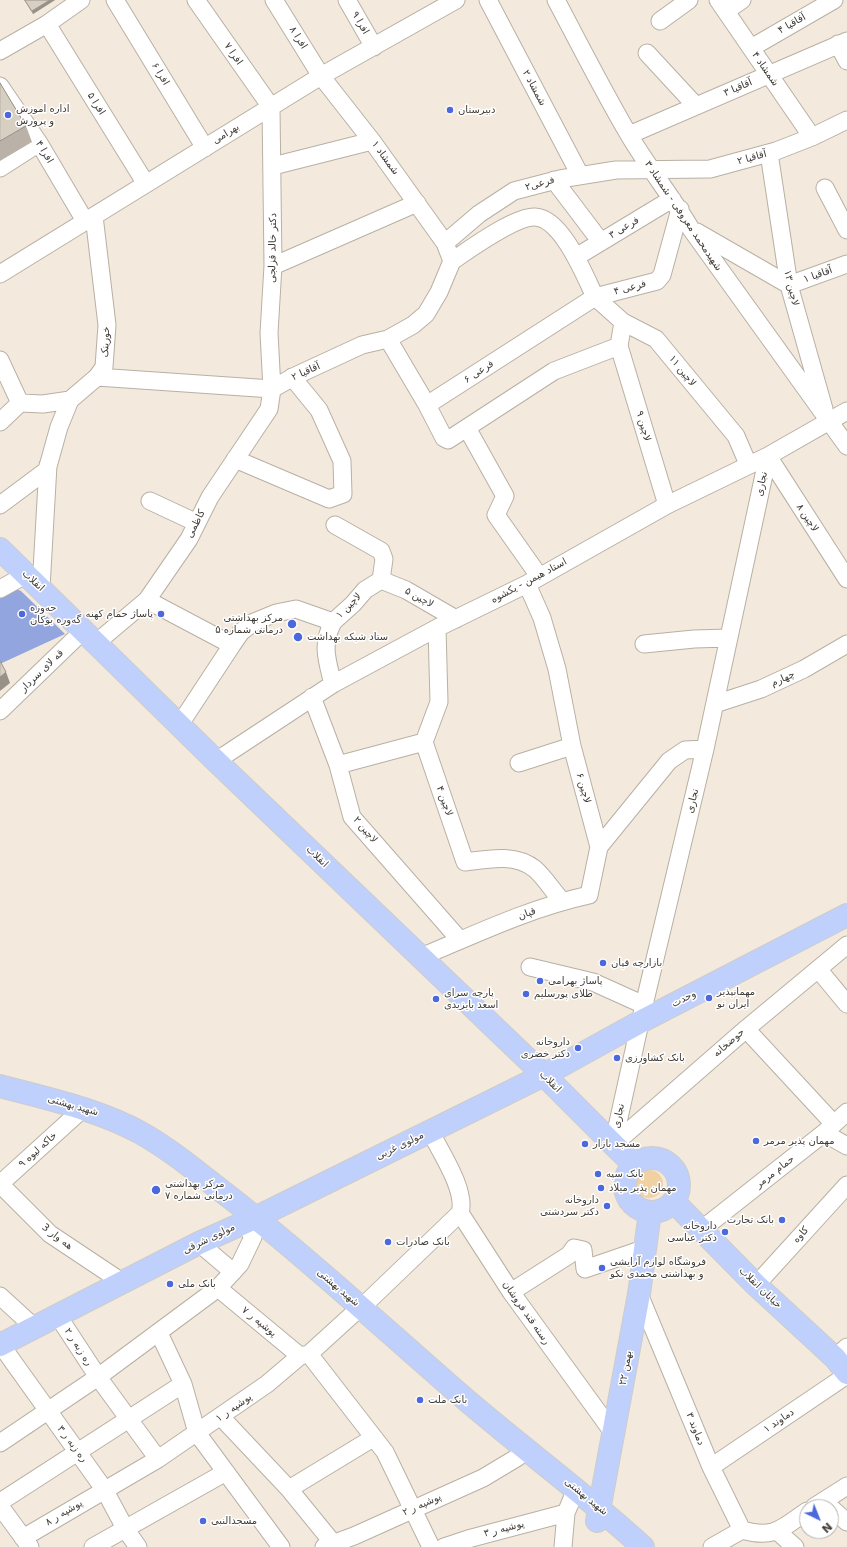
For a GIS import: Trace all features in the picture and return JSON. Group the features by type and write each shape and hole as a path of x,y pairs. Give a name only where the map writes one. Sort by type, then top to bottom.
{"main road":[{"name":"انقلاب","path":"0,549 216,761 544,1075 634,1165"},
{"name":"وحدت","path":"544,1075 642,1013 847,915"},
{"name":"مولوی غربی","path":"250,1220 544,1075"},
{"name":"شهید بهشتی","path":"0,1086 100,1113 141,1133 175,1154 357,1311 472,1406 571,1501"},
{"name":"شهید بهشتی","path":"0,1095 76,1115 103,1125 149,1148 250,1220"},
{"path":"648,1159 664,1161 670,1165 675,1171 679,1183 678,1195 674,1202 663,1210 650,1212 633,1206 625,1190 625,1181 628,1173 634,1165 648,1159"},
{"name":"خیابان انقلاب","path":"674,1202 756,1285 844,1363"},
{"name":"۲۲ بهمن","path":"599,1515 639,1294 650,1212"},
{"name":"مولوی شرقی","path":"1,1345 199,1243 250,1220"},
{"name":"شهید بهشتی","path":"357,1311 518,1458 571,1501 599,1515 643,1547"},
{"name":"شهید بهشتی","path":"599,1515 625,1547"}],"street":[{"path":"0,51 46,24 81,0"},
{"name":"افرا ۶","path":"115,0 205,148"},
{"name":"افرا ۷","path":"196,0 271,107"},
{"name":"افرا ۸","path":"274,0 322,76"},
{"name":"افرا ۹","path":"347,0 374,46"},
{"name":"بهرامی","path":"0,274 322,76 456,0"},
{"name":"شمشاد ۲","path":"488,0 580,175"},
{"name":"شهیدمحمد معروفی - شمشاد ۳","path":"556,0 629,135 651,170 676,204 691,229 847,446"},
{"path":"660,20 689,0"},
{"path":"722,5 742,0"},
{"name":"آقاقیا ۴","path":"750,48 834,0"},
{"name":"شمشاد ۴","path":"722,5 812,137"},
{"name":"افرا ۵","path":"46,24 146,184"},
{"path":"843,42 847,61"},
{"name":"آقاقیا ۳","path":"629,135 843,42"},
{"path":"647,52 696,106"},
{"name":"شمشاد ۱","path":"322,76 372,141 445,243"},
{"name":"افرا ۴","path":"0,86 90,219"},
{"name":"دکتر خالد قزلجی","path":"271,107 273,166 273,266 270,333 272,389"},
{"name":"آقاقیا ۲","path":"651,170 710,169 769,153 812,137 847,120"},
{"path":"273,166 372,141"},
{"path":"0,168 39,143"},
{"name":"لاچین ۱۳","path":"769,153 789,285 828,421"},
{"name":"فرعی۲","path":"445,243 479,214 514,191 554,180 580,175 616,170 651,170"},
{"path":"554,180 601,242"},
{"path":"825,188 847,230"},
{"path":"273,266 417,203"},
{"name":"فرعی ۳","path":"576,257 601,242 676,204"},
{"name":"فرعی ۴","path":"595,297 657,281 662,275 676,204"},
{"path":"445,243 452,260 511,224 536,217 553,224 576,257 595,297"},
{"name":"خورینک","path":"70,400 97,377 104,367 107,325 90,219"},
{"path":"691,229 789,285"},
{"name":"آقاقیا ۲","path":"272,389 292,377 362,345 388,339 413,325 426,314 439,292 452,260"},
{"name":"آقاقیا ۱","path":"789,285 847,264"},
{"name":"لاچین ۱۱","path":"595,297 623,322 656,339 736,436 748,464"},
{"name":"فرعی ۶","path":"427,405 595,297"},
{"path":"388,339 427,405 444,438 448,440 554,371 619,346 623,322"},
{"name":"لاچین ۹","path":"619,346 667,505"},
{"path":"0,360 20,403"},
{"path":"97,377 272,389"},
{"path":"235,459 329,499 343,494 342,461 319,410 292,377"},
{"name":"کاظمی","path":"90,637 148,600 189,538 210,497 269,409 272,389"},
{"path":"0,422 20,403 43,404 70,400 47,470 0,505"},
{"name":"استاد هیمن - یکشوه","path":"216,761 333,684 456,618 533,580 667,505 748,464 768,456 847,411"},
{"name":"لاچین ۶","path":"467,428 505,496 496,514 533,580 542,618 557,668 572,746 599,847"},
{"name":"لاچین ۸","path":"768,456 847,580"},
{"name":"نجاری","path":"613,1145 642,1013 705,749 768,456"},
{"path":"0,589 34,581 48,465"},
{"path":"150,501 197,523"},
{"path":"335,525 381,551 384,559 381,580"},
{"name":"لاچین ۵","path":"381,580 406,590 456,618"},
{"name":"لاچین ۱","path":"180,724 241,632 254,622 276,613 296,609 333,622 353,604 365,590 381,580"},
{"path":"148,600 232,645"},
{"path":"333,622 327,633 325,644 333,684"},
{"path":"338,765 424,742 439,702 437,628"},
{"name":"قه لای سردار","path":"0,711 90,637"},
{"path":"644,644 694,639 729,638"},
{"name":"چهارم","path":"715,704 761,689 796,673 847,644"},
{"name":"لاچین ۲","path":"312,697 338,765 352,817 460,939"},
{"name":"لاچین ۴","path":"424,742 465,862 493,858 520,860 536,870 562,901"},
{"path":"519,763 572,746"},
{"path":"599,847 669,761 685,750 705,749"},
{"name":"قپان","path":"421,957 460,939 562,901 589,895 599,847"},
{"name":"حوضخانه","path":"613,1145 746,1029 847,945"},
{"path":"530,967 593,982 642,1013"},
{"path":"818,969 847,1004"},
{"path":"746,1029 829,1128 847,1146"},
{"name":"حمام مرمر","path":"701,1230 847,1112"},
{"name":"خاکه لیوه ۹","path":"0,1184 76,1115"},
{"path":"430,1131 457,1184 462,1206 460,1213"},
{"name":"هه وار 3","path":"0,1184 50,1234 122,1282"},
{"name":"کاوه","path":"756,1285 847,1186"},
{"name":"رسته قند فروشان","path":"460,1213 511,1292 614,1434"},
{"name":"۱ پوشپه ر","path":"104,1489 158,1459 221,1417 305,1355 357,1311 460,1213"},
{"name":"مولوی شرقی","path":"48,1412 159,1333 218,1288 240,1264 253,1237 250,1220"},
{"path":"199,1243 233,1272"},
{"path":"511,1292 569,1255 574,1248 583,1250 585,1269 646,1248"},
{"name":"پوشپه ر ۷","path":"218,1288 305,1355 385,1452 431,1547"},
{"name":"دماوند ۳","path":"639,1294 711,1467 742,1530"},
{"path":"0,1296 35,1328"},
{"name":"ره زبه ر ۲","path":"58,1316 98,1377 158,1459"},
{"path":"159,1333 183,1384 197,1433 281,1547"},
{"name":"ره زبه ر ۳","path":"1,1345 104,1489 126,1530 138,1547"},
{"name":"دماوند ۱","path":"711,1467 844,1363"},
{"path":"0,1502 183,1384"},
{"path":"0,1444 48,1412"},
{"path":"221,1417 289,1489 329,1545"},
{"path":"289,1489 372,1438"},
{"name":"پوشپه ر ۲","path":"329,1545 356,1541 412,1510 483,1478 518,1458"},
{"path":"93,1547 126,1530 226,1472"},
{"path":"832,1499 847,1486"},
{"name":"پوشپە ر ۸","path":"27,1542 104,1489"},
{"path":"567,1544 571,1501"},
{"name":"پوشپه ر ۳","path":"444,1547 469,1543 571,1501"},
{"path":"0,1506 27,1542"},
{"path":"713,1547 742,1530 766,1535 777,1531 799,1516"},
{"path":"777,1531 795,1547"}],"shaded area":[{"path":"649,1170 659,1174 663,1184 659,1194 649,1198 639,1194 635,1184 639,1174"}],"water":[{"name":"حه‌وزه گه‌وره بوکان","path":"16,589 21,591 65,634 0,663 0,595"}],"building":[{"path":"25,0 50,0 32,11"},
{"path":"0,83 26,126 0,141"},
{"path":"0,661 6,672 0,677"}],"place":[{"name":"دبیرستان","path":"450,110"},
{"name":"اداره اموزش و پرورش","path":"8,115"},
{"name":"حه‌وزه گه‌وره بوکان","path":"22,614"},
{"name":"پاساژ حمام کهنه","path":"161,614"},
{"name":"مرکز بهداشتی درمانی شماره ۵","path":"292,624"},
{"name":"ستاد شبکه بهداشت","path":"298,637"},
{"name":"بازارچه قپان","path":"603,963"},
{"name":"پاساژ بهرامی","path":"540,981"},
{"name":"طلای پورسلیم","path":"526,994"},
{"name":"مهمانپذیر ایران نو","path":"709,998"},
{"name":"پارچه سرای اسعد بایزیدی","path":"436,999"},
{"name":"داروخانه دکتر خضری","path":"578,1048"},
{"name":"بانک کشاورزی","path":"617,1058"},
{"name":"مهمان پذیر مرمر","path":"756,1141"},
{"name":"مسجد بازار","path":"585,1144"},
{"name":"بانک سپه","path":"598,1174"},
{"name":"مهمان پذیر میلاد","path":"601,1188"},
{"name":"مرکز بهداشتی درمانی شماره ۷","path":"156,1190"},
{"name":"داروخانه دکتر سردشتی","path":"607,1206"},
{"name":"بانک تجارت","path":"782,1220"},
{"name":"داروخانه دکتر عباسی","path":"725,1232"},
{"name":"بانک صادرات","path":"388,1242"},
{"name":"فروشگاه لوازم آرایشی و بهداشتی محمدی نکو","path":"602,1268"},
{"name":"بانک ملی","path":"170,1284"},
{"name":"بانک ملت","path":"420,1400"},
{"name":"مسجدالنبی","path":"203,1521"}]}
